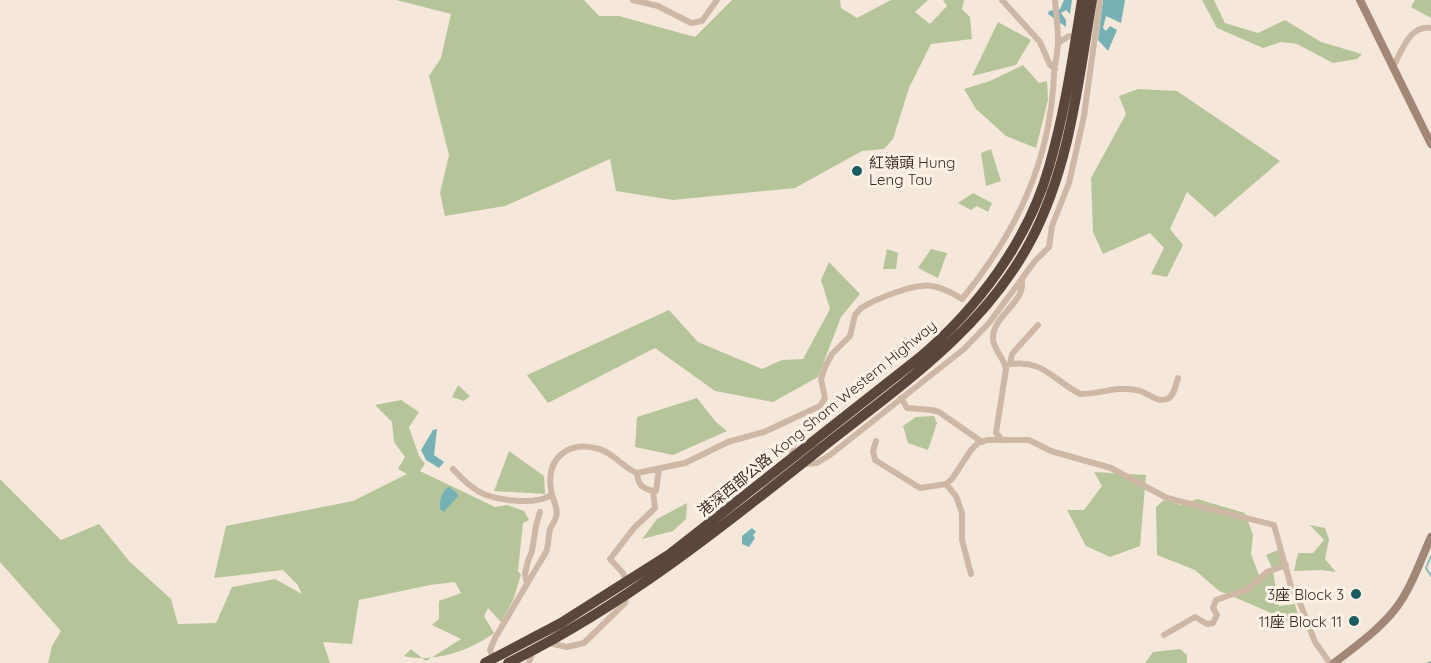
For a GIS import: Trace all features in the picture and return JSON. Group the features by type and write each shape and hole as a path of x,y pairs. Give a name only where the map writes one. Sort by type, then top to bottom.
{"highway":[{"name":"港深西部公路 Kong Sham Western Highway","path":"485,663 561,623 670,554 920,358 955,324 998,273 1034,207 1058,134 1082,0"},
{"name":"港深西部公路 Kong Sham Western Highway","path":"508,663 606,609 683,556 925,366 974,321 1018,263 1053,190 1066,148 1092,0"}],"street":[{"path":"633,0 658,6 691,23 702,21 717,0"},
{"path":"1002,0 1040,42 1050,65 1055,69"},
{"path":"496,663 490,650 545,552 550,530 557,516 557,509 551,495 550,475 555,459 565,451 584,446 600,449 616,458 629,470 637,473 685,463 728,442 764,432 820,406 825,398 821,379 825,367 832,354 850,336 855,315 861,308 915,287 930,285 962,298 983,273 1006,239 1022,207 1043,152 1055,93 1058,43 1055,0"},
{"path":"820,406 824,416 796,441 791,450 793,457 802,464 817,463 830,455 964,349 989,323 1035,261 1049,247 1052,226 1069,183 1084,116 1100,0"},
{"path":"1360,0 1431,144"},
{"path":"1393,67 1413,32 1423,27 1431,28"},
{"path":"1058,43 1069,36 1083,37 1094,42"},
{"path":"1007,364 996,351 993,338 995,328 1018,297 1023,285 1022,281"},
{"path":"1002,440 996,433 1007,364 1012,354 1038,325"},
{"path":"1007,364 1036,364 1080,394 1127,388 1143,391 1153,398 1168,399 1171,397 1178,378"},
{"path":"901,398 907,408 939,412 982,442"},
{"path":"876,441 873,451 875,460 920,488 946,484 971,450 982,442 1029,440 1051,451 1111,468 1167,498 1274,525 1292,590 1322,654 1332,663 1396,608 1411,583 1431,537"},
{"path":"453,469 464,481 487,496 527,502 545,499 551,495"},
{"path":"653,491 656,491 659,469"},
{"path":"637,473 640,486 653,491"},
{"path":"946,484 956,496 962,513 962,540 971,574"},
{"path":"529,663 534,648 538,644 550,643 567,647 584,643 625,603 628,591 627,580 610,559 634,528 655,508 653,491"},
{"path":"527,584 525,574 540,512"},
{"path":"1164,635 1195,617 1207,624 1213,623 1217,615 1213,608 1216,600 1248,589 1267,572 1286,565"}],"green space":[{"path":"396,0 584,0 599,16 619,16 695,37 732,0 840,0 841,8 857,18 891,0 928,0 915,12 930,24 947,6 943,0 964,0 962,9 970,17 972,39 931,44 909,88 893,139 884,149 862,151 795,188 673,200 616,191 610,159 505,206 445,216 440,193 449,155 429,76 441,58 451,14"},
{"path":"1202,0 1214,0 1225,23 1258,33 1285,20 1321,42 1362,54 1357,59 1333,63 1297,44 1281,42 1263,48 1217,28"},
{"path":"1415,0 1431,0 1431,18 1411,7"},
{"path":"998,22 1031,40 1016,65 972,76"},
{"path":"1023,65 1039,83 1047,81 1048,100 1036,148 1006,136 976,109 964,89 990,81"},
{"path":"1138,89 1177,91 1280,161 1215,217 1187,192 1170,229 1183,245 1167,277 1151,274 1164,248 1150,233 1103,254 1093,232 1091,178 1126,114 1119,96"},
{"path":"991,149 1001,181 986,186 981,153"},
{"path":"973,193 992,203 988,212 977,206 971,210 958,203"},
{"path":"887,249 898,253 896,269 883,269"},
{"path":"931,249 947,253 938,278 918,268"},
{"path":"829,262 860,294 841,317 818,377 773,402 715,391 655,348 548,403 527,375 669,310 698,342 762,369 782,360 803,359 830,309 821,280"},
{"path":"458,385 470,396 464,401 452,397"},
{"path":"697,398 716,422 727,431 673,455 635,447 637,417"},
{"path":"401,400 419,412 409,427 419,456 425,464 420,471 495,507 507,505 524,511 529,520 523,523 518,571 521,575 513,600 501,622 488,608 484,616 494,633 463,650 432,657 461,639 432,625 439,619 439,601 461,593 455,582 359,600 352,644 323,642 330,663 48,663 52,646 61,631 0,562 0,479 61,540 99,524 130,562 171,599 178,624 216,623 232,587 275,579 302,594 297,584 283,570 214,578 226,526 353,501 407,474 398,469 405,457 394,442 392,422 375,405"},
{"path":"934,416 937,423 928,450 908,443 903,426 916,417"},
{"path":"509,451 544,476 545,494 494,491"},
{"path":"1094,472 1146,475 1140,546 1110,557 1086,546 1067,510 1084,510 1102,486"},
{"path":"1197,499 1245,513 1253,535 1251,554 1259,575 1258,579 1247,587 1227,594 1219,591 1195,570 1157,555 1156,507 1164,500 1181,505"},
{"path":"687,503 686,519 673,531 642,539 657,519"},
{"path":"1310,525 1325,528 1329,539 1325,559 1336,572 1294,571 1298,553 1313,553 1324,540"},
{"path":"1278,550 1285,565 1273,570 1266,555"},
{"path":"1273,572 1279,606 1295,604 1298,615 1280,628 1269,612 1234,597 1250,591"},
{"path":"411,649 422,658 415,658 404,656"},
{"path":"1180,649 1187,655 1187,663 1145,663 1153,652"}],"water":[{"path":"1064,0 1072,0 1070,14 1066,10 1061,13 1066,20 1066,27 1048,14 1049,11 1060,9"},
{"path":"1103,0 1125,0 1121,23 1106,16 1103,28 1106,31 1110,26 1117,30 1108,51 1098,40"},
{"path":"437,429 434,455 444,462 439,468 426,460 421,450 433,430"},
{"path":"449,487 458,496 444,512 440,509 441,499 444,490"},
{"path":"752,528 756,532 749,547 742,544 742,536"}],"waterway":[{"path":"1431,556 1426,568 1431,576"}],"place":[{"name":"紅嶺頭 Hung Leng Tau","path":"857,171"},
{"name":"3座 Block 3","path":"1356,594"},
{"name":"11座 Block 11","path":"1354,621"}]}
